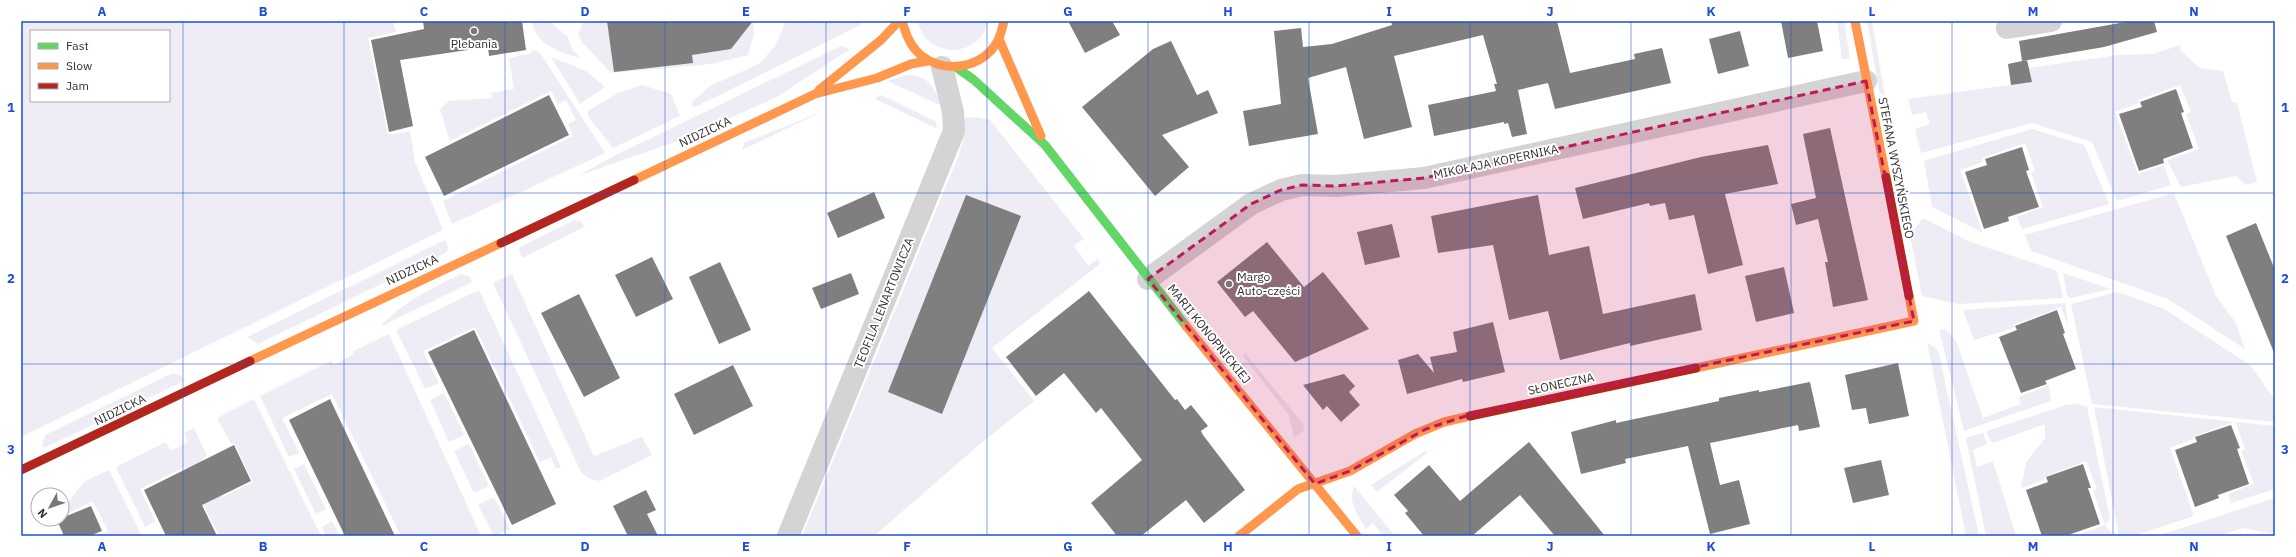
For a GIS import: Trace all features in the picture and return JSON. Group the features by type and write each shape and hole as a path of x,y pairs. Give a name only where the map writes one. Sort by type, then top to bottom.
{"street":[{"path":"815,94 881,40 899,21"},
{"path":"902,21 909,43 917,53 974,80 1045,145"},
{"path":"815,94 877,78 911,64 969,65 980,60 990,52 999,39 1004,21"},
{"name":"STEFANA WYSZYŃSKIEGO","path":"1855,21 1914,321"},
{"path":"2006,28 2051,21"},
{"path":"999,39 1045,145"},
{"name":"TEOFILA LENARTOWICZA","path":"788,536 954,131 953,112 942,65"},
{"name":"MIKOŁAJA KOPERNIKA","path":"1148,279 1251,204 1281,190 1302,185 1336,186 1424,178 1866,81"},
{"name":"NIDZICKA","path":"21,470 815,94"},
{"name":"MARII KONOPNICKIEJ","path":"1045,145 1148,279 1357,536"},
{"name":"SŁONECZNA","path":"1239,536 1298,489 1350,471 1426,429 1469,415 1914,321"}],"highlighted area":[{"path":"1866,81 1914,321 1469,415 1426,429 1350,471 1315,484 1148,279 1251,204 1281,190 1302,185 1336,186 1424,178"}],"shaded area":[{"path":"21,21 393,21 396,32 368,38 388,135 410,131 415,162 443,230 21,437"},
{"path":"532,21 549,21 568,37 572,49 580,58 557,50 543,42 534,29"},
{"path":"584,21 753,21 754,34 748,55 711,64 611,73 582,42 578,33"},
{"path":"786,21 860,21 861,25 693,108 692,102 710,86 759,64 775,46"},
{"path":"918,21 988,21 983,34 975,43 965,48 953,50 941,48 931,43 923,34"},
{"path":"1837,21 1844,21 1850,59 1842,59"},
{"path":"1867,21 1872,21 1885,96 1879,92"},
{"path":"2180,45 2181,51 2200,68 2223,71 2232,102 2237,103 2257,182 2246,185 2236,176 2181,187 2167,160 2199,149 2186,114 2191,112 2180,85 2138,100 2139,103 2115,112 2138,174 2164,165 2171,185 2117,201 2092,142 2032,123 1921,153 1915,129 1930,124 1926,112 1912,115 1908,99 2031,82 2029,68 2118,55 2153,54"},
{"path":"841,46 850,49 777,97 686,138 578,176 614,156"},
{"path":"534,50 540,53 605,153 452,224 443,201 573,136 568,124 576,120 566,100 558,104 551,91 450,141 440,109 449,101 493,98 491,93 514,89 509,58 528,54"},
{"path":"551,57 586,71 605,87 580,104"},
{"path":"906,75 919,77 929,83 936,92 941,104 937,104 888,81"},
{"path":"642,85 671,94 680,116 613,148 588,116 588,111 618,93"},
{"path":"881,95 937,122 936,128 875,99"},
{"path":"821,112 742,150 744,143"},
{"path":"976,117 990,120 1084,239 1074,245 1088,266 1098,259 1100,264 992,348 1034,401 986,439 874,536 802,536 958,157 964,137 964,118"},
{"path":"2032,129 2084,145 2109,204 2022,229 2017,217 2043,207 2031,173 2035,171 2025,143 1982,158 1983,162 1960,170 1983,233 1932,207 1924,161"},
{"path":"2174,193 2216,296 2236,323 2245,349 2168,299 2031,251 2025,235"},
{"path":"1923,218 1971,242 2057,271 2063,298 1958,304 1922,296 1910,235"},
{"path":"575,220 581,221 584,227 522,258 519,250 520,247"},
{"path":"445,240 448,247 447,252 258,344 247,337"},
{"path":"2063,273 2111,289 2070,298 2067,295"},
{"path":"461,274 470,277 472,282 380,327 407,303"},
{"path":"512,274 594,456 642,437 652,455 599,481 590,479 581,472 493,283"},
{"path":"479,290 561,467 556,469 551,457 540,462 475,327 423,351 439,383 425,389 396,330"},
{"path":"2117,292 2164,309 2250,365 2275,400 2275,422 2092,404 2071,304"},
{"path":"2065,303 2068,326 2061,307 2013,325 2014,328 1974,340 1963,310"},
{"path":"1946,329 1957,343 1983,418 2021,404 2019,397 2049,385 2051,401 1964,431 1939,330"},
{"path":"389,334 481,536 401,536 332,394 282,418 299,453 289,457 260,396 331,361 334,365 354,354 353,351"},
{"path":"1927,342 1938,350 1979,536 1966,536"},
{"path":"1245,353 1304,425 1304,430 1294,438 1289,415 1243,356"},
{"path":"173,373 180,375 184,381 44,448 42,445 45,435"},
{"path":"444,393 464,435 449,442 430,400"},
{"path":"254,399 321,536 219,536 185,467 140,489 155,521 145,527 116,467 166,442 171,451 188,442 184,433 194,428 207,456 203,458 223,497 253,482 234,443 231,444 217,418"},
{"path":"2078,404 2087,407 2110,519 2105,525 2093,491 2097,489 2086,461 2044,477 2045,480 2021,488 2026,462 2045,438 2045,424 1996,442 1991,442 1986,431 2066,405"},
{"path":"2094,407 2233,422 2193,437 2193,439 2170,448 2194,516 2133,536 2119,536"},
{"path":"2235,422 2275,426 2275,489 2231,503 2228,494 2254,484 2241,451 2245,449"},
{"path":"1983,433 1987,444 1973,450 1977,467 1993,461 2016,536 1986,536 1966,438"},
{"path":"469,444 489,486 474,493 454,451"},
{"path":"1427,450 1427,453 1377,492 1371,485"},
{"path":"304,464 326,509 316,514 294,469"},
{"path":"109,470 142,536 97,536 108,531 93,501 70,512 70,500 85,481"},
{"path":"1354,486 1395,536 1383,536 1373,523 1366,529 1354,508 1352,492"},
{"path":"494,497 510,529 494,536 478,505"},
{"path":"2275,498 2275,534 2243,528 2218,536 2157,536"},
{"path":"332,521 340,536 326,536 322,527"},
{"path":"2105,525 2114,536 2082,536 2082,533"}],"building":[{"path":"423,21 522,21 526,50 489,56 488,47 400,60 413,126 389,132 371,40 424,29"},
{"path":"607,21 753,21 731,49 692,55 693,63 614,72"},
{"path":"1068,21 1112,21 1120,35 1085,53"},
{"path":"1391,21 1557,21 1570,73 1635,59 1634,54 1662,48 1671,83 1555,109 1548,83 1518,90 1527,134 1512,137 1508,123 1504,124 1504,122 1434,136 1428,105 1496,91 1494,84 1497,84 1483,35 1394,56 1412,127 1364,139 1346,67 1308,78 1318,134 1249,146 1243,111 1281,104 1274,31 1301,28 1303,47 1332,44 1392,25"},
{"path":"1781,21 1817,21 1823,51 1788,58"},
{"path":"2131,21 2154,21 2157,32 2104,47 2022,61 2019,41"},
{"path":"1740,31 1749,66 1718,74 1709,39"},
{"path":"1171,41 1197,95 1208,90 1218,113 1162,135 1189,167 1155,196 1082,107 1153,49"},
{"path":"2027,60 2032,82 2011,85 2008,64"},
{"path":"2176,89 2184,112 2181,113 2193,148 2163,159 2164,163 2139,171 2119,114 2142,107 2140,102"},
{"path":"549,95 569,135 444,196 425,157"},
{"path":"1830,128 1868,300 1833,307 1825,262 1828,262 1818,219 1796,225 1791,204 1816,198 1803,134"},
{"path":"1768,145 1778,184 1725,194 1743,265 1708,274 1694,215 1669,220 1665,203 1650,206 1649,203 1583,219 1575,188 1701,157"},
{"path":"2022,147 2029,170 2026,171 2039,207 2008,217 2009,221 1984,229 1965,172 1987,165 1985,159"},
{"path":"874,192 885,218 838,238 827,213"},
{"path":"966,195 1021,216 942,414 888,392"},
{"path":"1538,195 1549,255 1589,246 1603,314 1695,294 1702,330 1630,346 1630,343 1560,360 1548,311 1509,320 1493,245 1438,253 1431,216"},
{"path":"2256,223 2275,270 2275,355 2226,236"},
{"path":"1392,224 1400,257 1365,265 1357,232"},
{"path":"1267,242 1304,287 1323,272 1369,329 1295,362 1253,311 1245,317 1217,282"},
{"path":"652,257 673,299 636,317 615,275"},
{"path":"720,262 751,330 719,344 689,277"},
{"path":"1784,267 1794,313 1756,322 1745,276"},
{"path":"851,273 859,294 821,309 812,288"},
{"path":"1089,291 1175,400 1177,399 1185,410 1191,405 1208,426 1201,431 1203,435 1245,490 1204,523 1186,500 1141,536 1117,536 1091,503 1142,460 1101,408 1096,413 1064,373 1036,396 1006,357"},
{"path":"579,294 620,378 584,397 541,313"},
{"path":"2057,310 2065,333 2063,334 2076,369 2045,381 2047,384 2021,393 1999,337 2017,330 2015,326"},
{"path":"1493,322 1505,372 1463,382 1462,379 1407,394 1398,360 1418,354 1434,373 1430,357 1457,352 1453,332"},
{"path":"474,330 556,504 512,525 428,352"},
{"path":"1898,363 1909,416 1869,424 1866,408 1852,410 1845,375"},
{"path":"733,365 753,406 694,435 674,394"},
{"path":"1344,374 1355,386 1349,392 1360,405 1341,422 1327,406 1323,410 1303,385"},
{"path":"1810,382 1820,427 1799,431 1798,425 1710,443 1720,485 1739,480 1750,524 1710,534 1688,446 1625,459 1626,463 1581,474 1571,432 1616,420 1616,423 1719,401 1719,398"},
{"path":"330,399 395,536 345,536 289,420"},
{"path":"2231,425 2240,448 2237,449 2249,484 2218,495 2219,498 2195,507 2175,450 2197,442 2195,437"},
{"path":"1529,442 1605,536 1555,536 1520,495 1472,536 1424,536 1405,513 1408,511 1394,495 1429,465 1460,501"},
{"path":"234,445 251,481 202,505 217,536 166,536 144,490"},
{"path":"1881,460 1889,495 1853,503 1844,468"},
{"path":"2083,464 2091,488 2088,488 2100,524 2065,536 2042,536 2026,490 2048,482 2046,477"},
{"path":"646,490 656,510 647,514 658,536 628,536 613,506"},
{"path":"91,506 102,531 89,536 64,536 60,527 70,527 70,515"}],"traffic: fast":[{"path":"956,67 974,80 1045,145 1186,326"}],"traffic: slow":[{"path":"819,90 881,40 899,21"},
{"path":"902,21 914,49 931,62 952,66 963,66 982,58 990,51 1000,37 1004,21"},
{"path":"1855,21 1886,177"},
{"path":"999,39 1041,136"},
{"path":"634,180 815,94 877,78 911,64 928,61"},
{"path":"250,361 501,243"},
{"path":"1696,368 1914,321 1909,296"},
{"path":"1186,326 1357,536"},
{"path":"1239,536 1298,489 1350,471 1415,434 1444,422 1470,416"}],"traffic: jam":[{"path":"1886,177 1909,296"},
{"path":"501,243 634,180"},
{"path":"21,470 250,361"},
{"path":"1470,416 1696,368"}],"place":[{"name":"Plebania","path":"474,31"},
{"name":"Margo Auto-części","path":"1229,284"}]}
